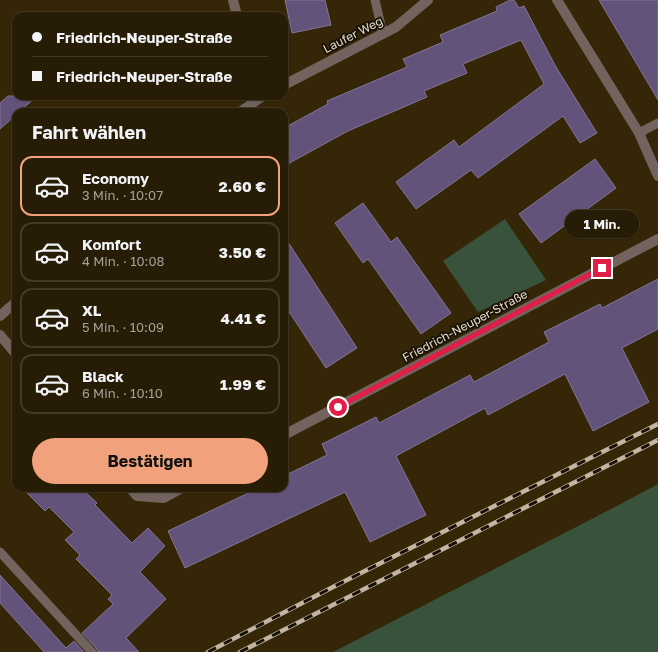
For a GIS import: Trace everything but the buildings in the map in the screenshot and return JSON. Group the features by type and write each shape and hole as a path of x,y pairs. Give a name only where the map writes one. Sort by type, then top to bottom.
{"street":[{"path":"233,0 236,12"},
{"name":"Laufer Weg","path":"288,83 396,28 428,0"},
{"path":"557,0 639,133 658,176"},
{"path":"245,108 254,100"},
{"name":"Friedrich-Neuper-Straße","path":"288,433 658,239"},
{"path":"0,316 12,306"},
{"path":"0,335 12,349"},
{"path":"134,492 137,496 164,498 175,492"}],"lane":[{"path":"375,0 383,34"},
{"path":"639,133 658,123"},
{"path":"0,552 92,652"}],"green space":[{"path":"505,219 546,280 478,312 443,261"},
{"path":"658,484 658,652 333,652 613,508"}],"railway":[{"path":"208,652 333,587 658,424"},
{"path":"240,652 658,440"}],"route":[{"path":"338,407 602,268"}]}
